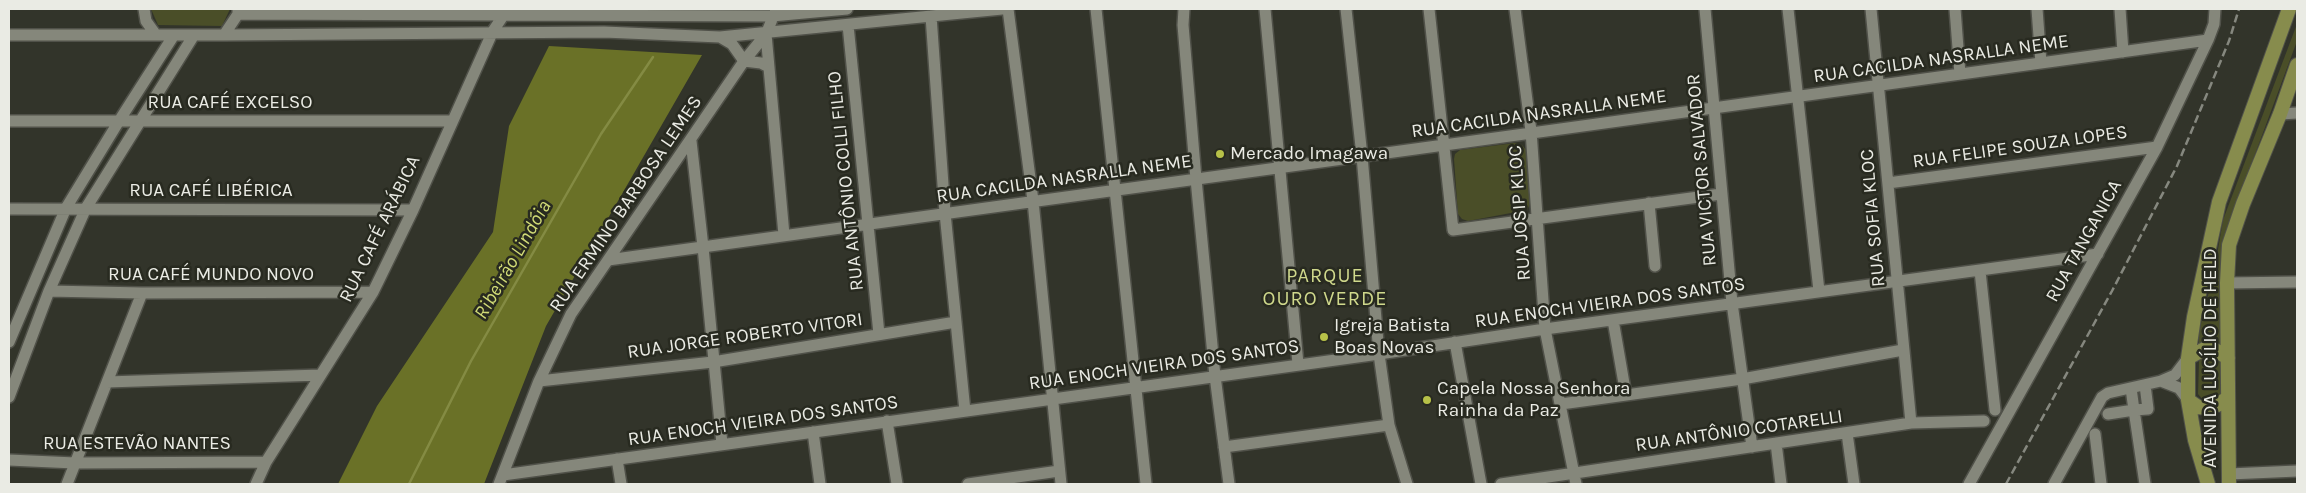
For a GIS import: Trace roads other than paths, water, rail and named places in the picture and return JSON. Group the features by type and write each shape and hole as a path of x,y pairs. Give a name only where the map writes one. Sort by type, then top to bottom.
{"main road":[{"name":"AVENIDA LUCÍLIO DE HELD","path":"2208,484 2195,440 2188,400 2188,358 2194,317 2219,202 2289,9"},
{"name":"AVENIDA LUCÍLIO DE HELD","path":"2229,479 2227,283 2229,245 2242,204 2280,114 2297,65"},
{"path":"2188,358 2206,348 2215,350 2228,358"},
{"path":"2188,400 2198,407 2208,408 2228,398"}],"street":[{"path":"144,9 146,21 156,35"},
{"path":"224,36 238,12 775,13 847,9"},
{"path":"9,35 224,36 493,31 720,36 766,34 1002,9"},
{"path":"1008,9 1033,201 1061,484"},
{"path":"1096,9 1146,484"},
{"path":"1184,9 1182,25 1196,179 1215,376 1229,484"},
{"path":"1265,9 1298,364"},
{"path":"1346,9 1362,156 1378,354 1389,425 1407,484"},
{"path":"1428,9 1454,230 1539,217 1722,194"},
{"name":"RUA JOSIP KLOC","path":"1516,9 1532,131 1545,329 1576,478"},
{"name":"RUA VICTOR SALVADOR","path":"1705,9 1732,303 1752,447"},
{"path":"1788,9 1819,291"},
{"name":"RUA SOFIA KLOC","path":"1871,9 1910,423"},
{"path":"1955,9 1960,74"},
{"path":"2037,9 2041,63"},
{"path":"2120,9 2123,52"},
{"name":"RUA TANGANICA","path":"1969,484 1995,434 2157,147 2208,40 2214,24 2214,9"},
{"name":"RUA CAFÉ ARÁBICA","path":"256,484 266,462 373,292 493,31 505,12"},
{"name":"RUA ERMINO BARBOSA LEMES","path":"501,480 538,381 571,314 744,61 766,34 775,13"},
{"path":"931,16 945,213 965,411"},
{"name":"RUA ANTÔNIO COLLI FILHO","path":"848,25 879,334"},
{"path":"766,34 784,235"},
{"path":"9,342 66,208 174,35"},
{"path":"9,397 13,374 86,208 139,120 194,35"},
{"path":"720,36 732,44 744,61 761,62 769,67"},
{"name":"RUA CACILDA NASRALLA NEME","path":"608,260 1444,146 1532,131 2208,40"},
{"path":"2280,114 2297,113"},
{"name":"RUA CAFÉ EXCELSO","path":"9,121 451,121"},
{"path":"690,141 703,247 722,444"},
{"name":"RUA FELIPE SOUZA LOPES","path":"1888,183 2157,147"},
{"path":"1650,203 1655,266"},
{"name":"RUA CAFÉ LIBÉRICA","path":"9,209 412,210"},
{"name":"RUA ENOCH VIEIRA DOS SANTOS","path":"501,480 617,459 722,444 1378,354 1732,303 2098,254"},
{"path":"1980,271 1996,410"},
{"path":"2227,283 2297,282"},
{"name":"RUA CAFÉ MUNDO NOVO","path":"49,292 373,292"},
{"path":"67,484 142,293"},
{"path":"1613,320 1626,395"},
{"name":"RUA JORGE ROBERTO VITORI","path":"538,381 713,362 956,322"},
{"path":"1455,342 1481,484"},
{"path":"1561,404 1742,379 1904,350"},
{"path":"2054,484 2098,402 2108,393 2161,381 2175,375 2188,358"},
{"path":"107,382 320,374"},
{"path":"2161,381 2179,388 2188,400"},
{"path":"2108,414 2148,408 2144,385"},
{"path":"2131,388 2145,484"},
{"path":"1995,434 1987,429 1984,421 1990,413 2011,406"},
{"name":"RUA ANTÔNIO COTARELLI","path":"1501,484 1576,478 1776,443 1910,423 1984,421"},
{"path":"888,422 896,484"},
{"path":"1224,447 1389,425"},
{"path":"813,432 820,484"},
{"path":"1847,433 1854,484"},
{"path":"2095,434 2101,484"},
{"path":"1776,443 1781,484"},
{"path":"617,459 621,484"},
{"name":"RUA ESTEVÃO NANTES","path":"9,460 75,463 266,462"},
{"path":"968,484 1059,471"},
{"path":"2229,479 2297,471"}],"waterway":[{"name":"Ribeirão Lindóia","path":"409,484 471,361 601,134 653,57"}],"railway":[{"path":"2006,484 2112,291 2177,166 2229,41 2239,9"}],"place":[{"name":"Mercado Imagawa","path":"1220,154"},
{"name":"Igreja Batista Boas Novas","path":"1324,337"},
{"name":"Capela Nossa Senhora Rainha da Paz","path":"1427,400"}],"district":[{"name":"PARQUE OURO VERDE","path":"1325,288"}]}
